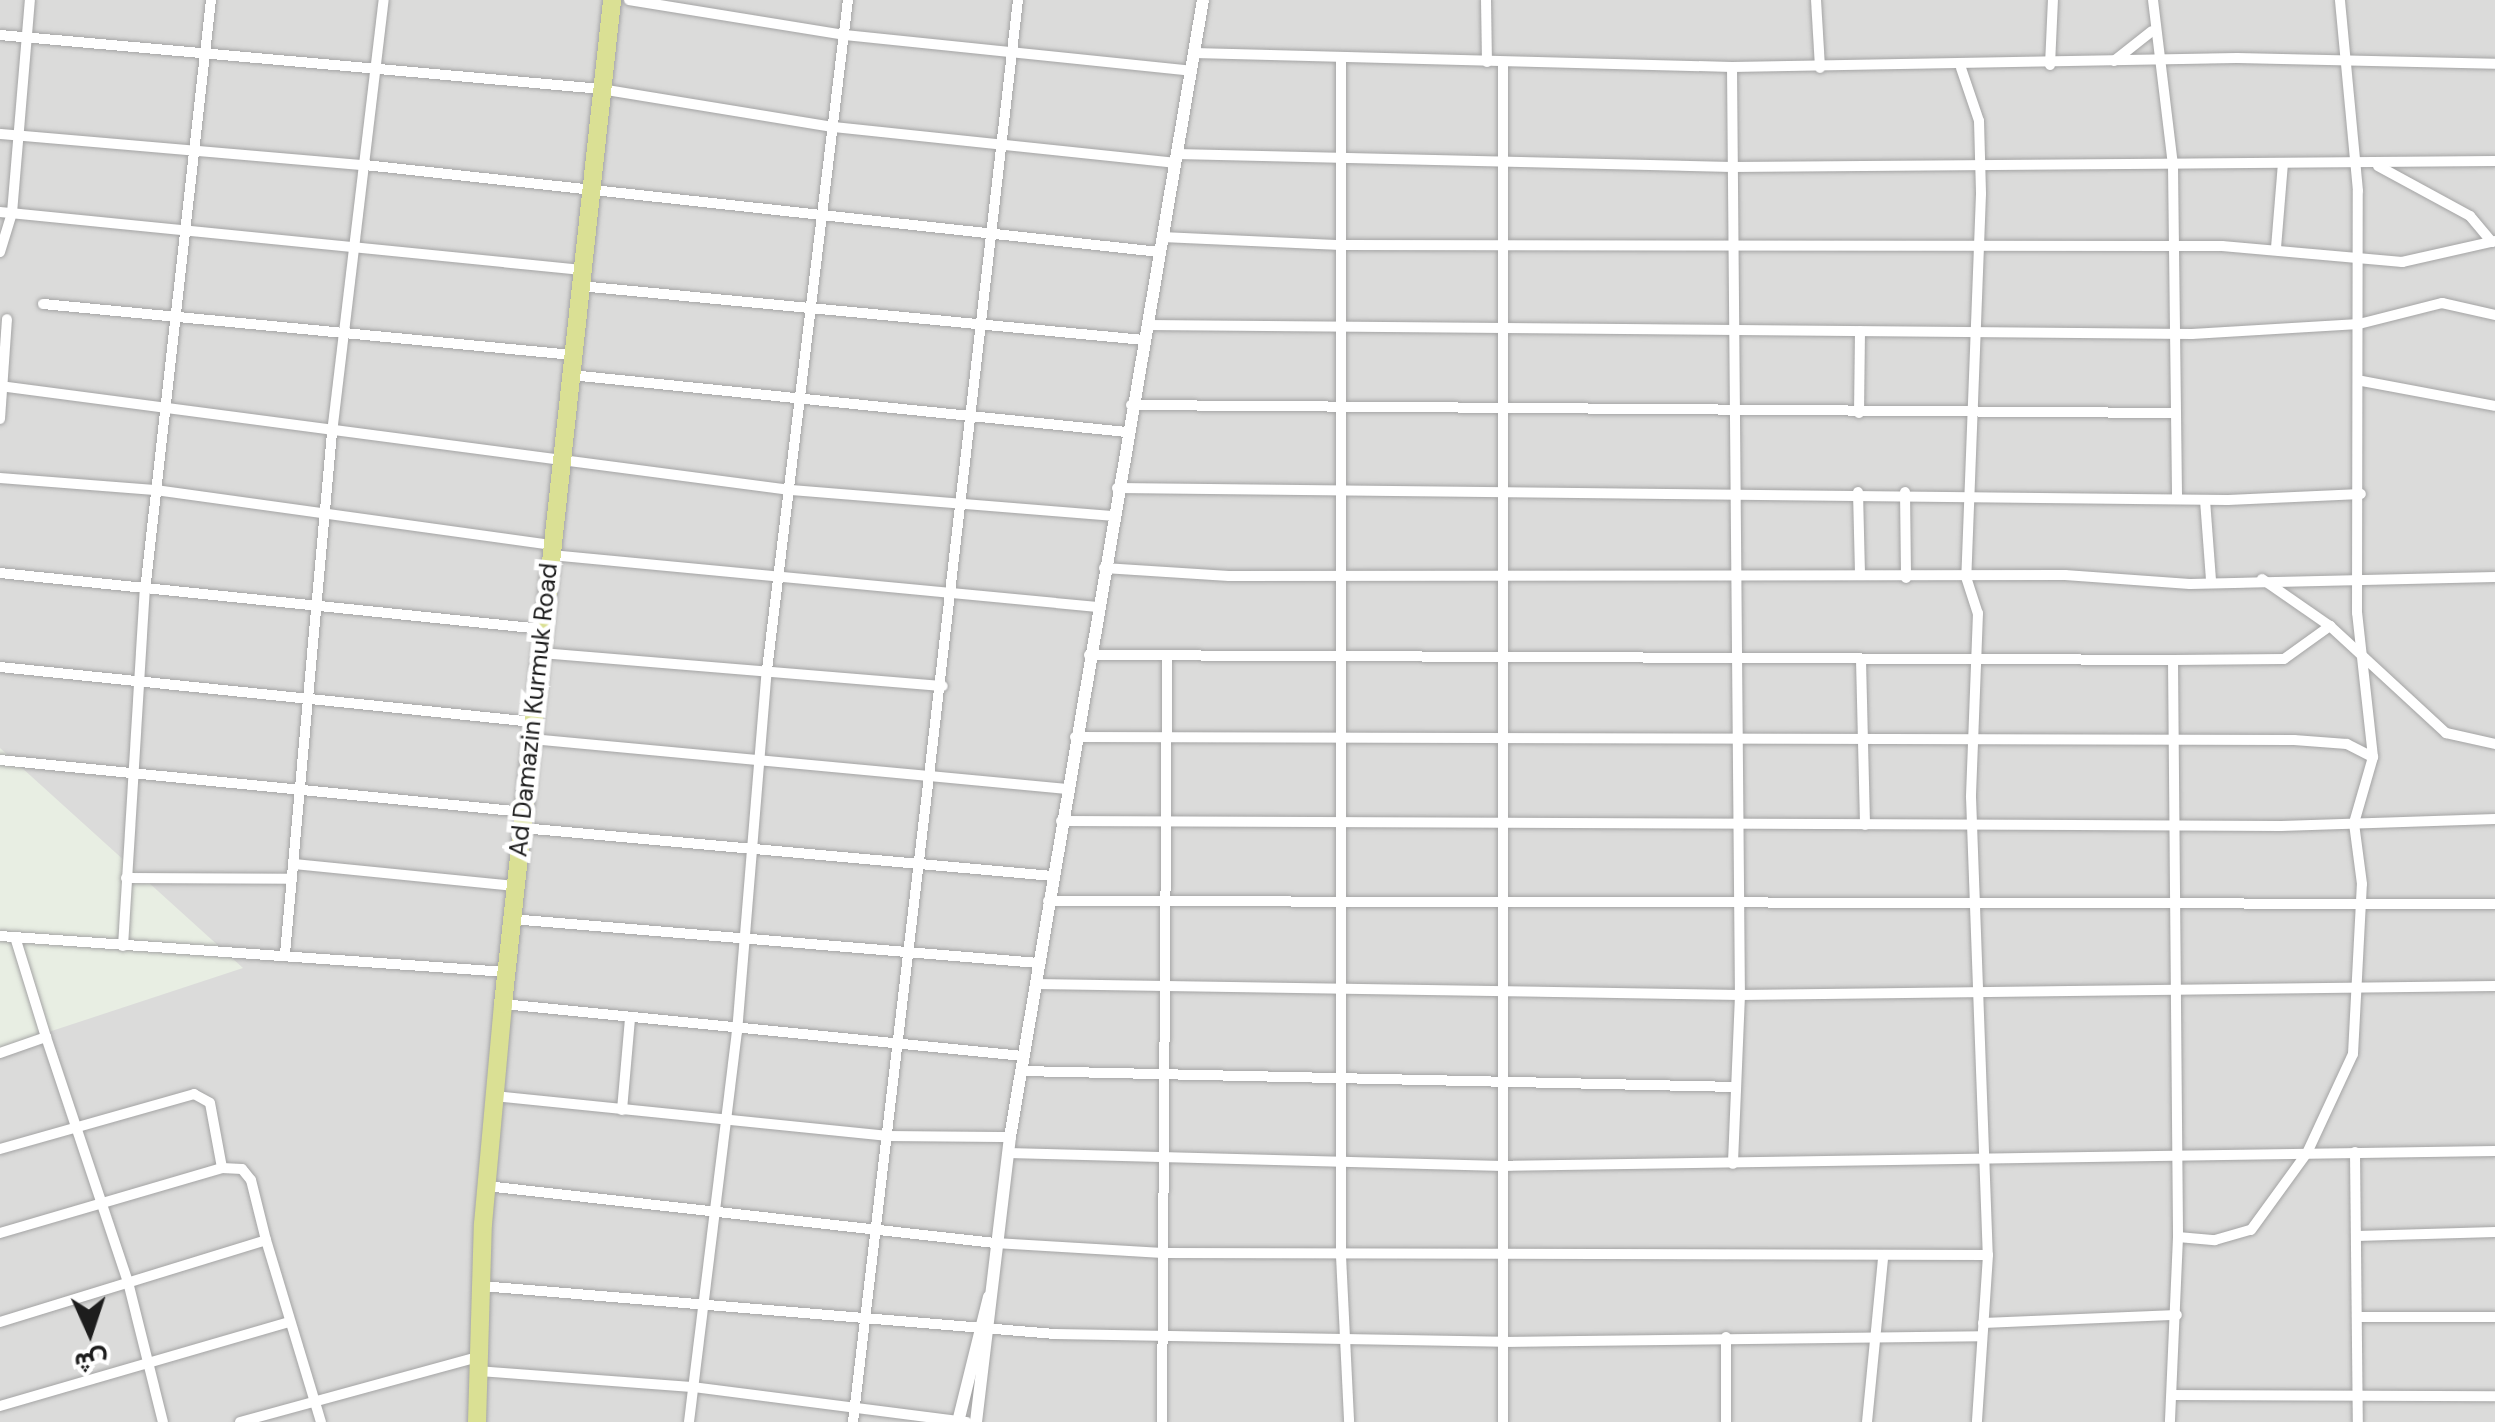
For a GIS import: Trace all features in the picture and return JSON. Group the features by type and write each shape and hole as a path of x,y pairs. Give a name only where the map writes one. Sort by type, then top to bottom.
{"highway":[{"name":"Ad Damazin Kurmuk Road","path":"477,1422 486,1186 502,1004 612,0"}],"street":[{"path":"0,252 14,135 20,37 30,0"},
{"path":"124,946 129,773 145,590 211,0"},
{"path":"285,954 311,701 332,433 384,0"},
{"path":"629,0 845,35 1190,71"},
{"path":"689,1422 738,1032 767,670 848,0"},
{"path":"853,1422 929,776 955,594 1018,0"},
{"path":"976,1422 993,1327 995,1243 1010,1137 1126,432 1202,0"},
{"path":"1486,0 1486,62"},
{"path":"1816,0 1820,68"},
{"path":"2050,64 2053,0"},
{"path":"2153,0 2152,31 2164,60 2173,166 2177,494"},
{"path":"2178,1237 2215,1240 2251,1230 2306,1152 2350,1068 2358,907 2354,823 2372,756 2360,654 2356,574 2362,381 2356,165 2350,63 2340,0"},
{"path":"2113,62 2152,31"},
{"path":"0,36 601,89 834,127 1002,147 1175,159 1732,167 2495,161"},
{"path":"1194,53 1341,61 1820,68 1960,68 2164,60 2495,64"},
{"path":"1341,61 1341,1256 1349,1422"},
{"path":"1503,62 1497,493 1503,1422"},
{"path":"1732,67 1732,575 1740,994 1733,1164"},
{"path":"1960,68 1979,121 1980,166 1973,333 1973,492 1966,578 1978,613 1972,909 1988,1255 1977,1422"},
{"path":"0,134 365,164 991,236 1160,244 2276,248 2427,262 2493,242 2470,216 2376,164"},
{"path":"2276,248 2283,163"},
{"path":"6,212 981,325 1144,340"},
{"path":"1146,325 2173,333 2359,324 2442,302 2495,315"},
{"path":"43,304 175,320 573,355"},
{"path":"0,419 7,319"},
{"path":"1858,412 1860,331"},
{"path":"571,375 1126,432"},
{"path":"2362,381 2495,406"},
{"path":"1,387 163,412 790,490 1113,516"},
{"path":"1131,406 1341,411 1732,409 1972,416 2174,414"},
{"path":"0,478 155,490 780,580 1098,607"},
{"path":"1118,488 1342,493 2177,494 2206,500 2360,494"},
{"path":"1858,492 1860,574"},
{"path":"1905,492 1906,578"},
{"path":"2206,500 2211,580"},
{"path":"1104,568 1342,574 1860,574 1906,578 2211,580 2356,574 2495,577"},
{"path":"0,573 542,629"},
{"path":"2261,578 2330,626 2446,733 2465,744 2495,744"},
{"path":"1089,655 1167,659 1734,663 2284,659 2330,626"},
{"path":"540,653 943,686"},
{"path":"1162,1422 1160,1337 1170,990 1167,659"},
{"path":"1862,660 1865,825"},
{"path":"2170,1422 2175,1395 2178,1237 2168,740 2172,660"},
{"path":"0,667 311,701 758,758 1067,789"},
{"path":"1075,737 1170,742 1973,744 2168,740 2330,743 2372,756"},
{"path":"0,760 303,785 523,820 752,850 1052,876"},
{"path":"1062,821 1170,825 1976,825 2495,819"},
{"path":"294,864 515,886"},
{"path":"126,878 292,880"},
{"path":"1048,902 1170,906 1972,909 2495,904"},
{"path":"511,919 1038,963"},
{"path":"0,936 506,972"},
{"path":"15,937 128,1282 163,1422"},
{"path":"1035,984 1170,990 1502,989 1740,994 1975,986 2495,986"},
{"path":"502,1004 738,1032 1023,1056"},
{"path":"622,1110 630,1019"},
{"path":"0,1054 46,1037"},
{"path":"1021,1072 1168,1079 1503,1079 1736,1087"},
{"path":"0,1148 78,1122 206,1096 222,1168"},
{"path":"494,1096 886,1136 1010,1137"},
{"path":"1008,1152 1168,1162 1503,1166 1984,1160 2176,1150 2495,1151"},
{"path":"2355,1152 2358,1422"},
{"path":"0,1232 222,1168 242,1169 251,1180 321,1422"},
{"path":"486,1186 876,1224 995,1243 1162,1253 1883,1259 1988,1255"},
{"path":"2357,1236 2495,1232"},
{"path":"0,1322 266,1240"},
{"path":"1867,1422 1883,1259"},
{"path":"481,1286 1160,1337 1503,1342 1873,1334 1982,1336"},
{"path":"240,1422 478,1364 962,1421 978,1325 992,1290"},
{"path":"1983,1323 2177,1315"},
{"path":"2358,1317 2495,1317"},
{"path":"0,1406 290,1322"},
{"path":"1726,1337 1726,1422"},
{"path":"2175,1395 2495,1396"}],"shaded area":[{"path":"0,0 2495,0 2495,1422 0,1422 0,1048 243,968 0,748"}]}
